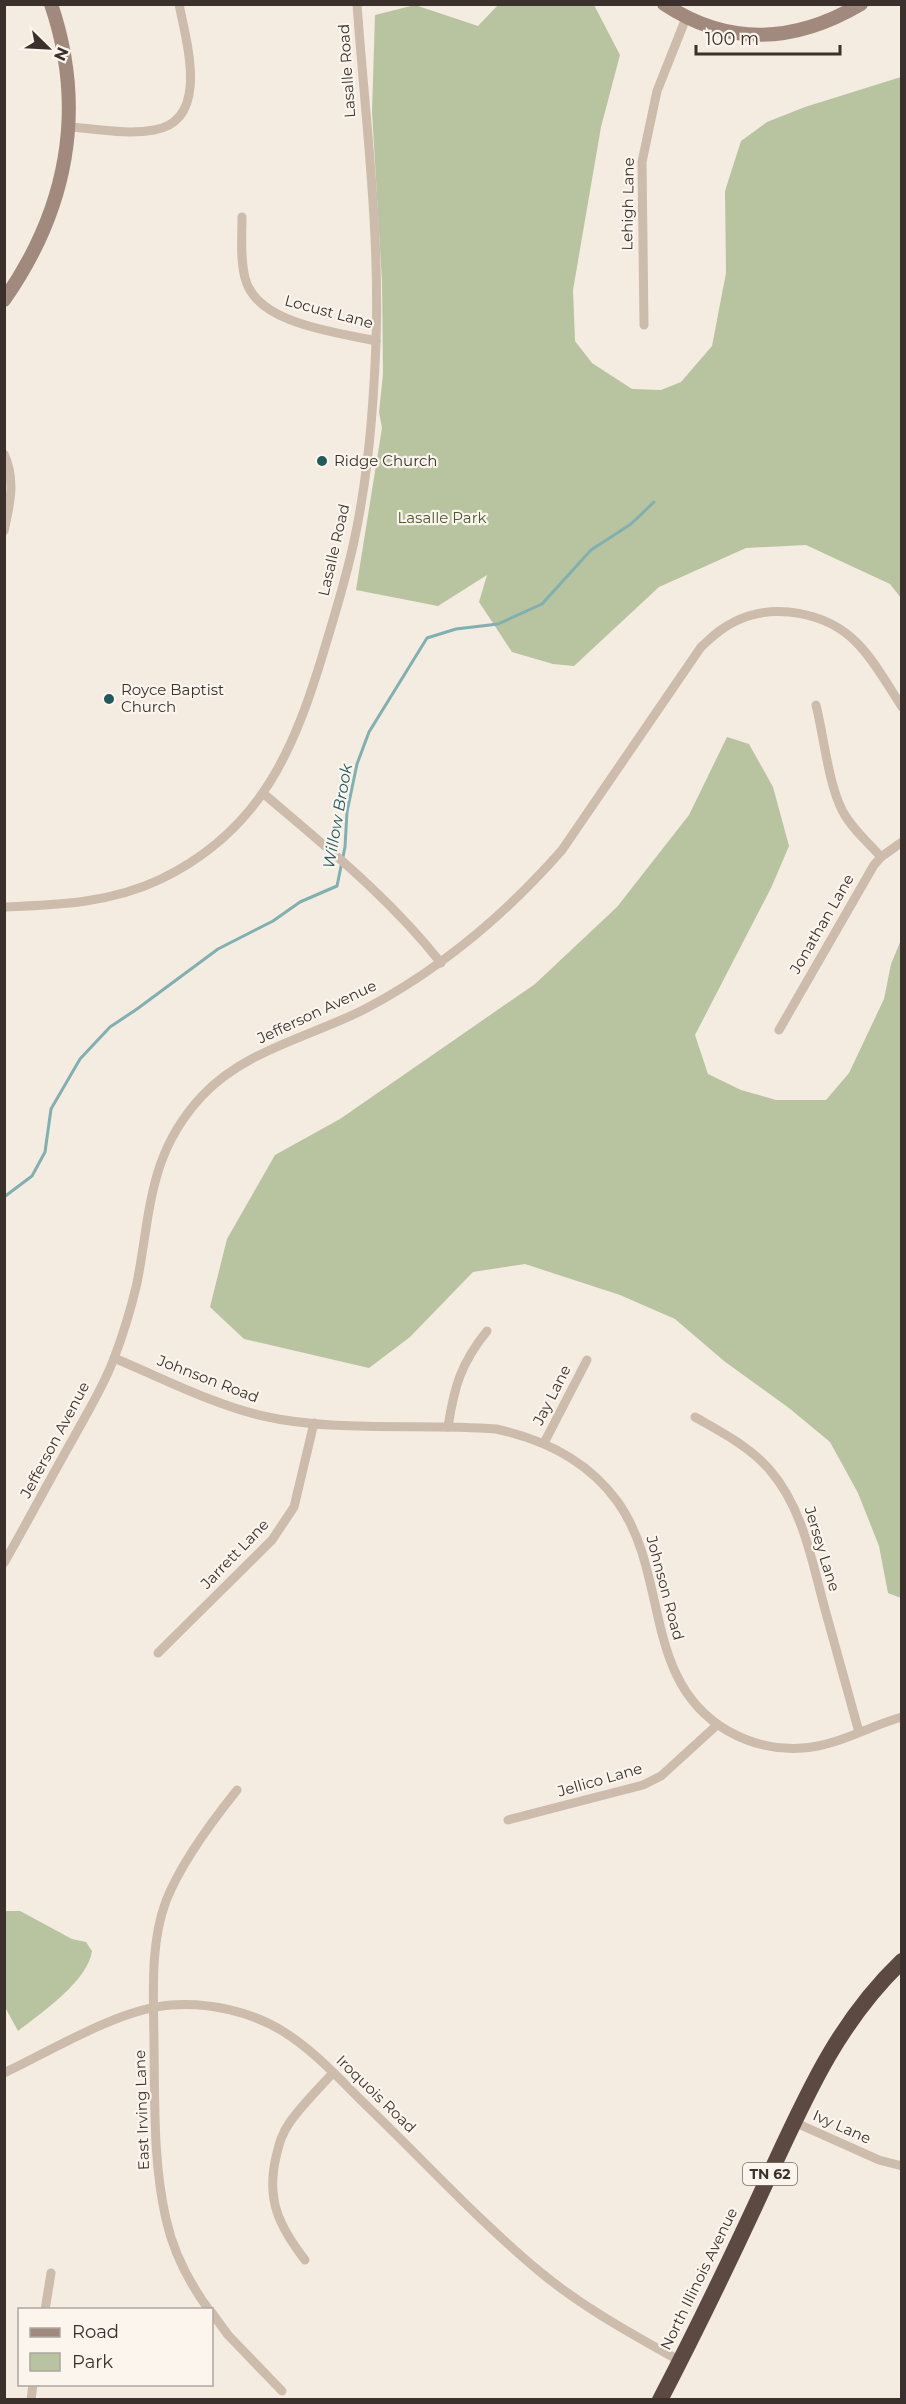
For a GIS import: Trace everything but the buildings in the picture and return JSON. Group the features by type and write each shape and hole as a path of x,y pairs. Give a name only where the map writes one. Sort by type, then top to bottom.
{"highway":[{"name":"North Illinois Avenue","path":"660,2400 818,2074 854,2014 878,1984 902,1961"}],"street":[{"path":"4,300 33,254 50,217 59,188 70,127 68,77 61,38 51,4"},
{"path":"70,127 143,132 169,125 179,116 191,90 191,75 179,4"},
{"name":"Lasalle Road","path":"4,907 77,904 133,891 163,878 219,841 264,794 293,743 346,576 358,518 369,441 376,340 375,267 357,4"},
{"path":"664,4 686,18 735,33 780,34 826,23 861,4"},
{"name":"Lehigh Lane","path":"644,325 642,162 657,91 686,18"},
{"name":"Locust Lane","path":"242,217 245,278 250,292 260,304 287,318 329,331 376,340"},
{"path":"4,454 9,464 12,486 4,531"},
{"name":"Jefferson Avenue","path":"4,1563 84,1418 114,1358 135,1292 154,1177 183,1119 202,1096 236,1068 270,1050 365,1009 441,963 480,932 544,870 578,829 701,647 720,630 736,620 763,613 788,612 828,623 857,643 902,707"},
{"path":"816,705 834,790 841,808 881,857"},
{"path":"264,794 381,896 413,927 441,963"},
{"name":"Jonathan Lane","path":"779,1030 858,890 881,857 902,842"},
{"path":"448,1427 454,1389 463,1366 487,1331"},
{"name":"Johnson Road","path":"114,1358 228,1405 263,1416 314,1423 496,1429 522,1434 544,1443 585,1467 597,1477 618,1502 641,1550 666,1652 675,1675 687,1695 717,1725 750,1741 782,1749 817,1747 902,1717"},
{"name":"Jay Lane","path":"544,1443 587,1360"},
{"name":"Jersey Lane","path":"694,1417 733,1438 754,1454 769,1469 792,1504 807,1543 859,1732"},
{"name":"Jarrett Lane","path":"158,1653 272,1540 287,1520 300,1490 314,1423"},
{"name":"Jellico Lane","path":"508,1820 643,1785 661,1776 717,1725"},
{"name":"East Irving Lane","path":"208,2308 184,2267 166,2219 156,2161 154,2007 156,1950 166,1902 177,1878 212,1820 237,1790"},
{"name":"Iroquois Road","path":"4,2073 114,2020 154,2007 206,2006 256,2019 284,2032 333,2073 538,2271 581,2303 680,2361"},
{"path":"305,2260 281,2226 274,2204 272,2174 280,2138 289,2123 333,2073"},
{"name":"Ivy Lane","path":"794,2122 879,2160 902,2166"},
{"path":"45,2308 51,2273"},
{"name":"East Irving Lane","path":"213,2315 228,2335 282,2391"}],"green space":[{"name":"Lasalle Park","path":"415,5 478,26 498,5 594,5 620,55 601,127 573,290 575,341 592,363 632,389 661,390 681,382 712,346 726,273 725,191 741,141 767,122 805,107 901,77 901,598 890,584 806,545 746,548 659,587 574,666 553,664 512,652 479,602 487,575 438,606 356,590 382,428 379,412 383,374 382,282 372,112 375,15"},
{"path":"727,737 749,744 773,787 789,846 771,888 695,1035 708,1074 741,1090 776,1100 826,1100 849,1073 884,999 891,964 901,940 901,1598 888,1593 879,1546 858,1493 830,1442 789,1408 724,1361 675,1319 620,1295 525,1264 473,1272 410,1337 369,1368 244,1339 210,1307 227,1239 275,1155 340,1119 535,984 617,907 689,815"},
{"path":"5,1911 20,1911 72,1939 86,1942 92,1951 89,1962 73,1985 18,2031 5,2007"}],"waterway":[{"name":"Willow Brook","path":"4,1197 32,1176 45,1152 51,1109 80,1059 110,1027 218,949 273,921 300,902 337,886 345,847 347,812 357,764 369,732 427,638 456,629 498,624 542,604 591,550 631,524 654,502"}],"place":[{"name":"Ridge Church","path":"322,461"},
{"name":"Royce Baptist Church","path":"109,699"}]}
